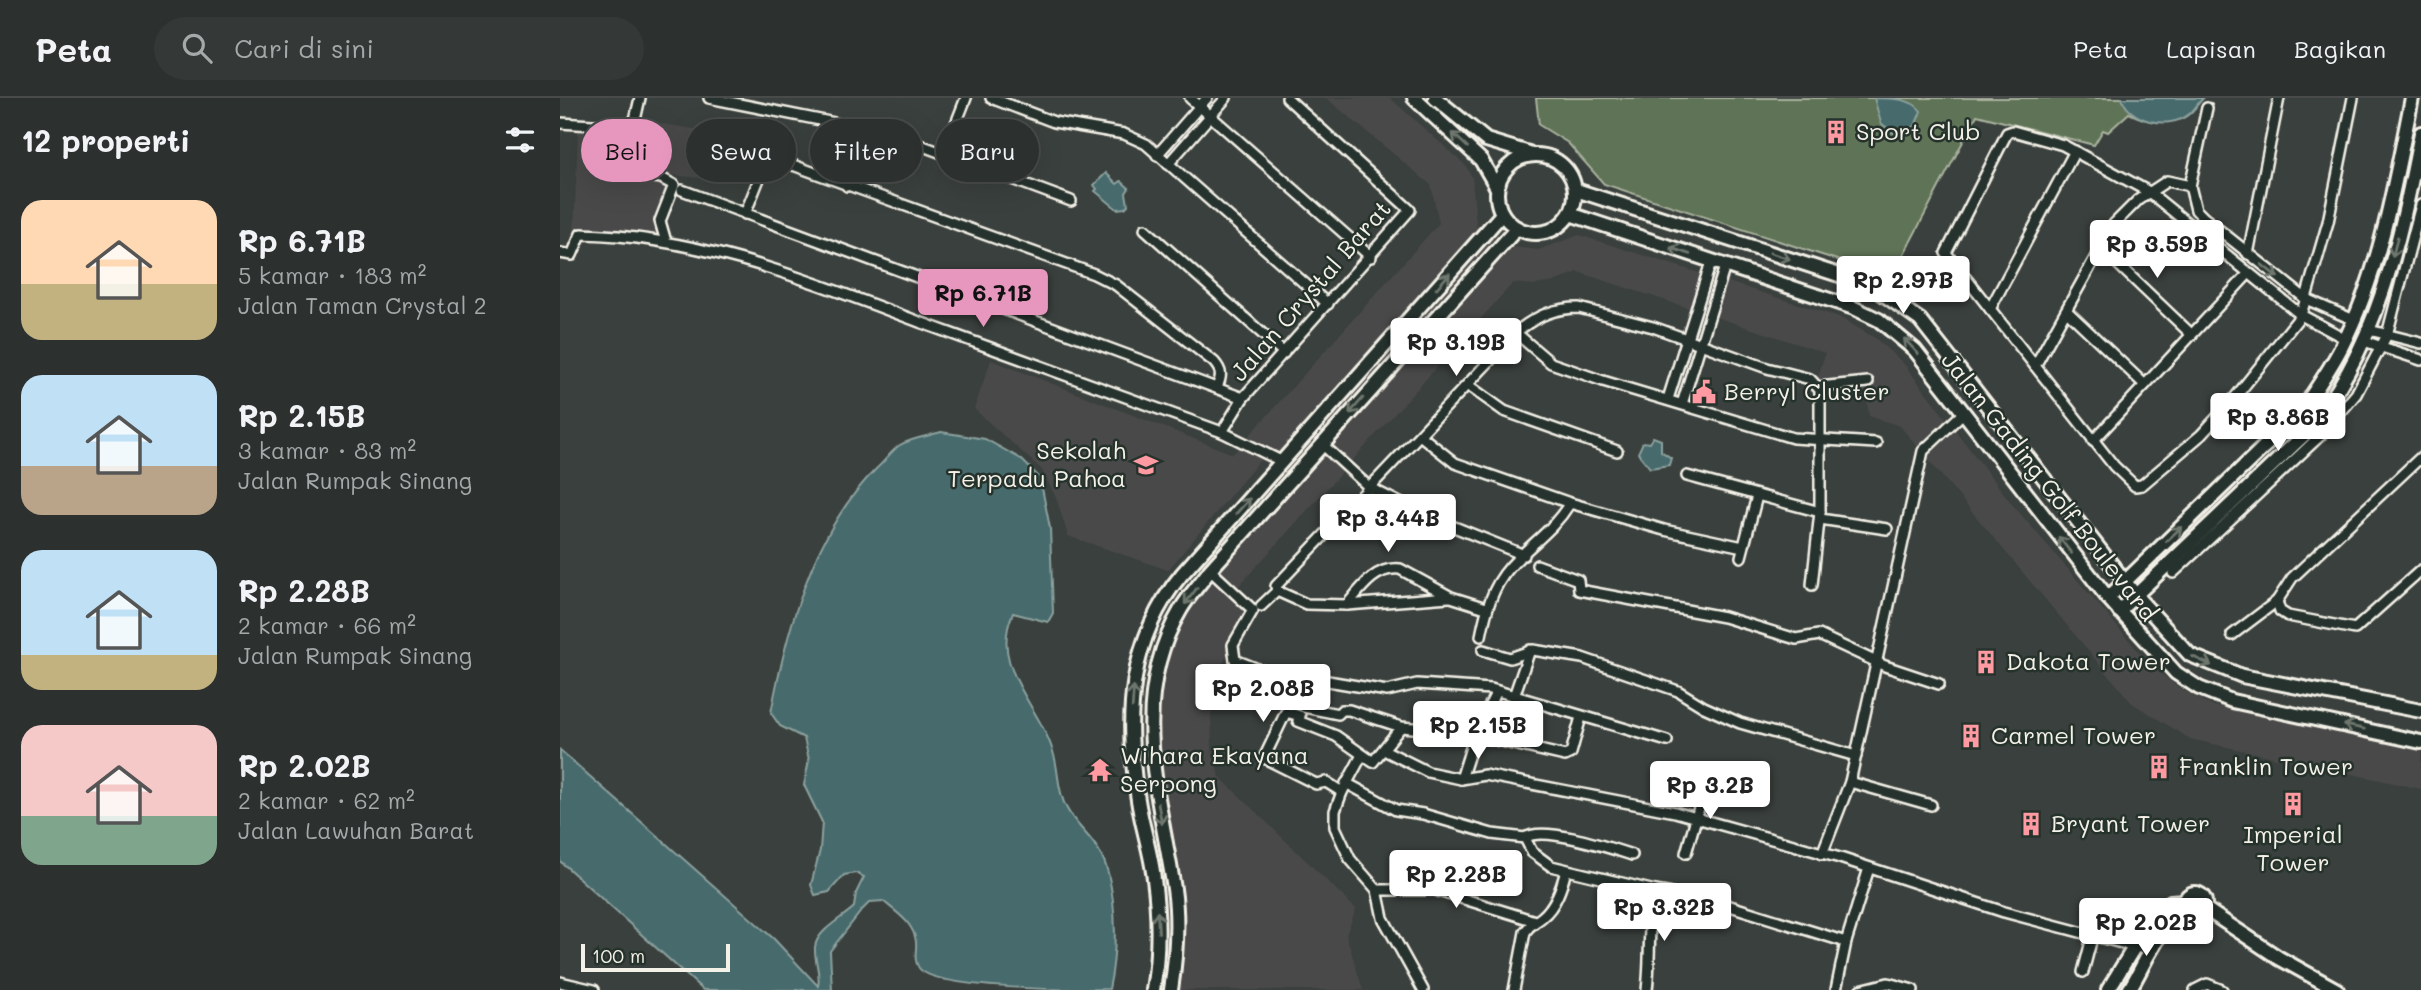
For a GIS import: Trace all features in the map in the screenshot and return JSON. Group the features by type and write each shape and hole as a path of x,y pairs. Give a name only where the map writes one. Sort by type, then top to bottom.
{"street":[{"path":"635,119 640,98"},
{"path":"709,98 815,119"},
{"path":"958,119 966,98"},
{"path":"991,98 1054,122 1136,138 1328,304"},
{"path":"1020,110 1024,98"},
{"path":"1190,98 1371,257"},
{"path":"1157,155 1207,98"},
{"path":"1168,164 1226,98"},
{"name":"Jalan Crystal Barat","path":"1222,432 1242,398 1409,214 1408,205 1287,98"},
{"path":"1414,98 1481,160 1497,188 1502,214 1517,228 1540,233 1562,223 1570,214 1576,190 1566,168 1557,160 1486,140 1435,98"},
{"path":"2248,254 2279,98"},
{"path":"2346,339 2301,315 2149,192 2075,151 2010,131 1985,172 1946,253 2093,441 2133,485 2142,485 2201,435 2233,400 2301,315 2328,222 2353,98"},
{"path":"2108,598 2302,410 2346,339 2371,275 2412,98"},
{"path":"2207,108 2190,186 2199,214 2306,299 2354,320"},
{"path":"560,123 581,124"},
{"path":"847,186 871,130 877,129 936,151"},
{"path":"2119,611 2137,597 2317,421 2366,336 2387,278 2421,132"},
{"path":"1990,309 2075,151"},
{"path":"1497,188 1509,165 1533,154"},
{"path":"746,214 765,164 772,160 1094,274 1115,285 1214,362 1221,369 1222,377 1217,387"},
{"path":"2397,170 2413,173"},
{"path":"2035,366 2068,312 2114,224 2149,192 2167,181 2190,186"},
{"path":"666,242 660,220 674,185 669,182"},
{"path":"1020,182 1071,201"},
{"path":"682,190 1242,398"},
{"name":"Jalan Gading Golf Boulevard","path":"1576,190 1870,285 1896,301 1920,320 2005,432 2137,597 2190,655 2242,676 2421,711"},
{"path":"2174,573 2321,435 2356,394 2382,350 2421,205"},
{"path":"1153,990 1159,925 1154,878 1138,800 1131,722 1134,674 1141,643 1167,591 1502,214"},
{"name":"Jalan Gading Golf Boulevard","path":"1570,214 1854,308 1879,320 1915,350 1962,414 2154,652 2199,688 2232,701 2421,742"},
{"path":"1171,990 1176,920 1150,751 1153,694 1158,664 1172,628 1182,608 1210,570 1517,228"},
{"path":"1145,229 1284,353"},
{"path":"560,253 572,255 582,234 666,242 807,278 1222,432 1283,462"},
{"path":"2101,248 2192,334"},
{"path":"1668,399 1711,262"},
{"path":"1682,404 1725,266"},
{"path":"2093,441 2249,273"},
{"path":"1261,606 1277,591 1277,584 1422,436 1516,333 1550,311 1578,307 1810,379 1819,387 1868,382"},
{"path":"2068,312 2145,385"},
{"path":"1516,333 1543,359 1559,366 1793,438 1819,442 1876,443"},
{"path":"2366,336 2387,335 2421,343"},
{"path":"2366,336 2382,350 2421,360"},
{"path":"1469,386 1504,411 1617,452"},
{"path":"1812,586 1820,516 1819,387"},
{"path":"1822,854 1850,782 1923,451 1943,428 1962,414"},
{"path":"1422,436 1455,463 1570,503 1742,552 1757,496"},
{"path":"1323,444 1370,488 1422,513 1524,555"},
{"path":"2421,457 2292,578 2279,593 2277,601 2280,611 2288,616 2356,629 2421,570"},
{"path":"2253,458 2266,472"},
{"path":"1687,476 1820,516 1887,529"},
{"path":"1481,636 1486,608 1499,582 1555,526 1570,503"},
{"path":"1537,565 1578,580 1579,590 1724,617 1796,639 1819,635 1877,662 1939,684"},
{"path":"1347,605 1375,575 1392,568 1400,569 1451,597 1486,608"},
{"path":"1210,570 1253,610 1233,645 1236,660 1279,680 1291,682 1294,675 1387,691 1417,684 1497,691 1667,741"},
{"path":"1277,591 1306,604 1347,605 1451,597"},
{"path":"2232,635 2277,601"},
{"path":"1483,650 1515,658 1530,650 1582,658 1678,691 1704,707 1740,723 1856,756"},
{"path":"1514,696 1530,650"},
{"path":"1310,678 1298,721 1336,736 1373,762 1401,727"},
{"path":"1461,779 1475,735 1497,691"},
{"path":"1581,717 1571,753 1565,756 1475,735 1401,727 1349,710 1342,710 1338,714 1286,712 1264,758 1316,785 1326,782 1344,787 1395,810 1423,814 1492,834 1525,838 1535,832 1632,855"},
{"path":"1384,750 1429,772 1461,779 1490,776 1696,818 1870,868 2004,912 2135,944 2152,951"},
{"path":"1362,755 1335,810 1335,827 1350,859 1377,890 1383,918 1423,990"},
{"path":"1686,853 1707,780"},
{"path":"1850,782 1931,805"},
{"path":"1525,838 1528,847 1538,858 1566,870 1655,891 1714,901 1846,942"},
{"path":"1836,990 1846,942 1870,868"},
{"path":"1514,990 1525,932 1543,916 1561,892 1566,870"},
{"path":"1377,890 1435,890 1535,921"},
{"path":"1647,990 1651,960 1649,916 1655,891"},
{"path":"2108,990 2157,910 2171,902 2187,906 2197,913 2204,908 2205,900 2196,893 2189,895 2187,906 2172,921 2129,990"},
{"path":"2204,908 2279,958 2337,990"},
{"path":"2083,972 2093,934"},
{"path":"560,982 594,990"},
{"path":"1860,990 1888,983 1913,990"},
{"path":"2195,990 2207,984 2222,990"}],"shaded area":[{"path":"1326,98 1390,98 1465,165 1472,177 1476,225 1505,246 1538,250 1579,235 1839,317 1875,338 1904,364 2012,504 2152,667 2179,688 2210,705 2421,751 2421,789 2190,739 2132,703 1900,426 1869,416 1867,401 1815,388 1825,353 1578,272 1554,282 1534,285 1513,283 1236,589 1214,568 1293,477 1260,460 1168,570 1068,536 1057,500 1042,470 974,409 991,360 1233,454 1439,223 1431,185"},
{"path":"672,126 686,128 686,177 672,175"},
{"path":"578,129 581,129 581,182 655,182 670,185 657,216 658,234 619,229 574,233"},
{"path":"1206,576 1247,612 1215,681 1211,715 1212,749 1219,776 1356,909 1346,935 1363,990 1171,990 1182,927 1154,754 1161,655"}],"green space":[{"path":"1536,98 2203,98 2187,113 2170,121 2151,121 2129,113 2108,132 2103,130 2094,145 1977,115 1895,271 1874,272 1604,184 1568,143 1539,125"}],"water":[{"path":"1874,98 1912,103 1921,111 1915,126 1907,132 1893,133 1881,123"},
{"path":"2122,98 2203,98 2180,120 2161,123 2133,113"},
{"path":"1106,173 1117,184 1121,181 1129,188 1126,193 1128,205 1125,208 1117,209 1095,191 1097,189 1094,185"},
{"path":"941,432 985,439 1021,459 1040,478 1050,528 1053,613 1048,622 1013,613 1007,633 1007,651 1019,686 1039,720 1054,755 1066,807 1100,852 1108,873 1115,931 1109,989 978,985 930,975 917,965 916,942 912,929 904,918 883,901 870,902 830,951 832,990 703,990 560,861 560,750 774,939 818,986 815,952 817,941 825,930 854,907 856,893 864,877 856,873 844,875 829,892 815,895 811,885 820,850 822,822 804,785 809,760 804,738 780,726 771,713 785,647 806,582 820,550 855,493 897,447"},
{"path":"1653,437 1661,440 1661,451 1671,458 1669,465 1650,468 1638,453 1643,442 1649,443"}],"place":[{"name":"Sport Club","path":"1836,132"},
{"name":"Berryl Cluster","path":"1704,392"},
{"name":"Sekolah Terpadu Pahoa","path":"1146,465"},
{"name":"Dakota Tower","path":"1986,662"},
{"name":"Carmel Tower","path":"1971,736"},
{"name":"Franklin Tower","path":"2159,767"},
{"name":"Wihara Ekayana Serpong","path":"1100,770"},
{"name":"Imperial Tower","path":"2293,804"},
{"name":"Bryant Tower","path":"2031,824"}]}
